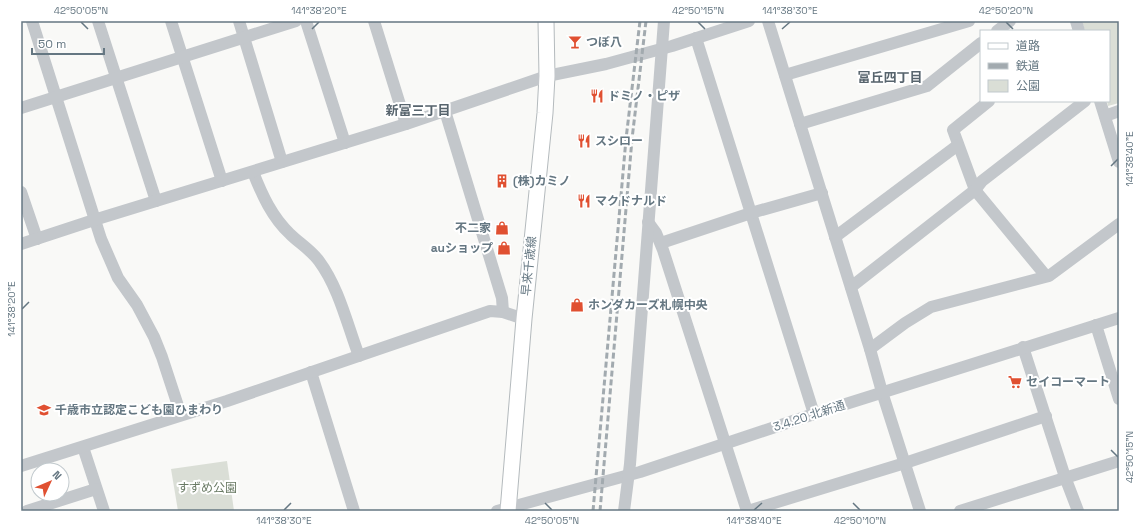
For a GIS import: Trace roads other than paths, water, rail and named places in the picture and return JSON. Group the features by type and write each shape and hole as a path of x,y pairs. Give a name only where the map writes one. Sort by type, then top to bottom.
{"main road":[{"name":"早来千歳線","path":"505,510 545,113 547,76 546,21"}],"street":[{"path":"32,21 101,240 118,278 137,305 154,337 182,415"},
{"path":"98,21 156,201"},
{"path":"171,21 222,181"},
{"path":"239,21 282,162"},
{"path":"21,108 296,21"},
{"path":"306,21 345,142"},
{"path":"374,21 406,124"},
{"path":"624,511 664,21"},
{"path":"21,244 406,124 547,76 606,64 662,49 749,21"},
{"path":"768,21 920,511"},
{"path":"785,75 969,21"},
{"path":"998,30 1010,21"},
{"path":"696,38 814,414"},
{"path":"800,124 927,86 980,45"},
{"path":"988,102 953,130 958,145 975,190 1046,276"},
{"path":"851,286 975,190 982,181 1084,102"},
{"path":"1100,102 1119,162"},
{"path":"445,111 502,298 503,312"},
{"path":"1105,116 1119,111"},
{"path":"835,237 958,145"},
{"path":"253,172 261,194 278,221 290,235 319,260 337,294 359,356"},
{"path":"21,192 37,239"},
{"path":"661,243 751,213 822,193"},
{"path":"648,222 661,243 747,511 905,463 1046,416"},
{"path":"870,349 905,323 931,307 1046,276 1119,224"},
{"path":"21,466 227,401 490,312 503,312 524,319"},
{"name":"3.4.20 北新通","path":"505,510 628,476 882,392 1119,318"},
{"path":"1096,325 1119,399"},
{"path":"1023,347 1065,478 1078,511"},
{"path":"312,372 354,511"},
{"path":"83,447 104,511"},
{"path":"960,511 1119,461"},
{"path":"27,511 96,489"}],"railway":[{"path":"593,511 626,139 640,21"},
{"path":"600,511 632,139 646,21"}],"place":[{"name":"つぼ八","path":"575,42"},
{"name":"ドミノ・ピザ","path":"597,96"},
{"name":"スシロー","path":"584,141"},
{"name":"(株)カミノ","path":"502,181"},
{"name":"マクドナルド","path":"584,201"},
{"name":"不二家","path":"502,228"},
{"name":"auショップ","path":"504,248"},
{"name":"ホンダカーズ札幌中央","path":"577,305"},
{"name":"セイコーマート","path":"1015,382"},
{"name":"千歳市立認定こども園ひまわり","path":"44,410"}],"district":[{"name":"富丘四丁目","path":"890,77"},
{"name":"新富三丁目","path":"418,110"}],"park label":[{"name":"すずめ公園","path":"207,488"}]}
